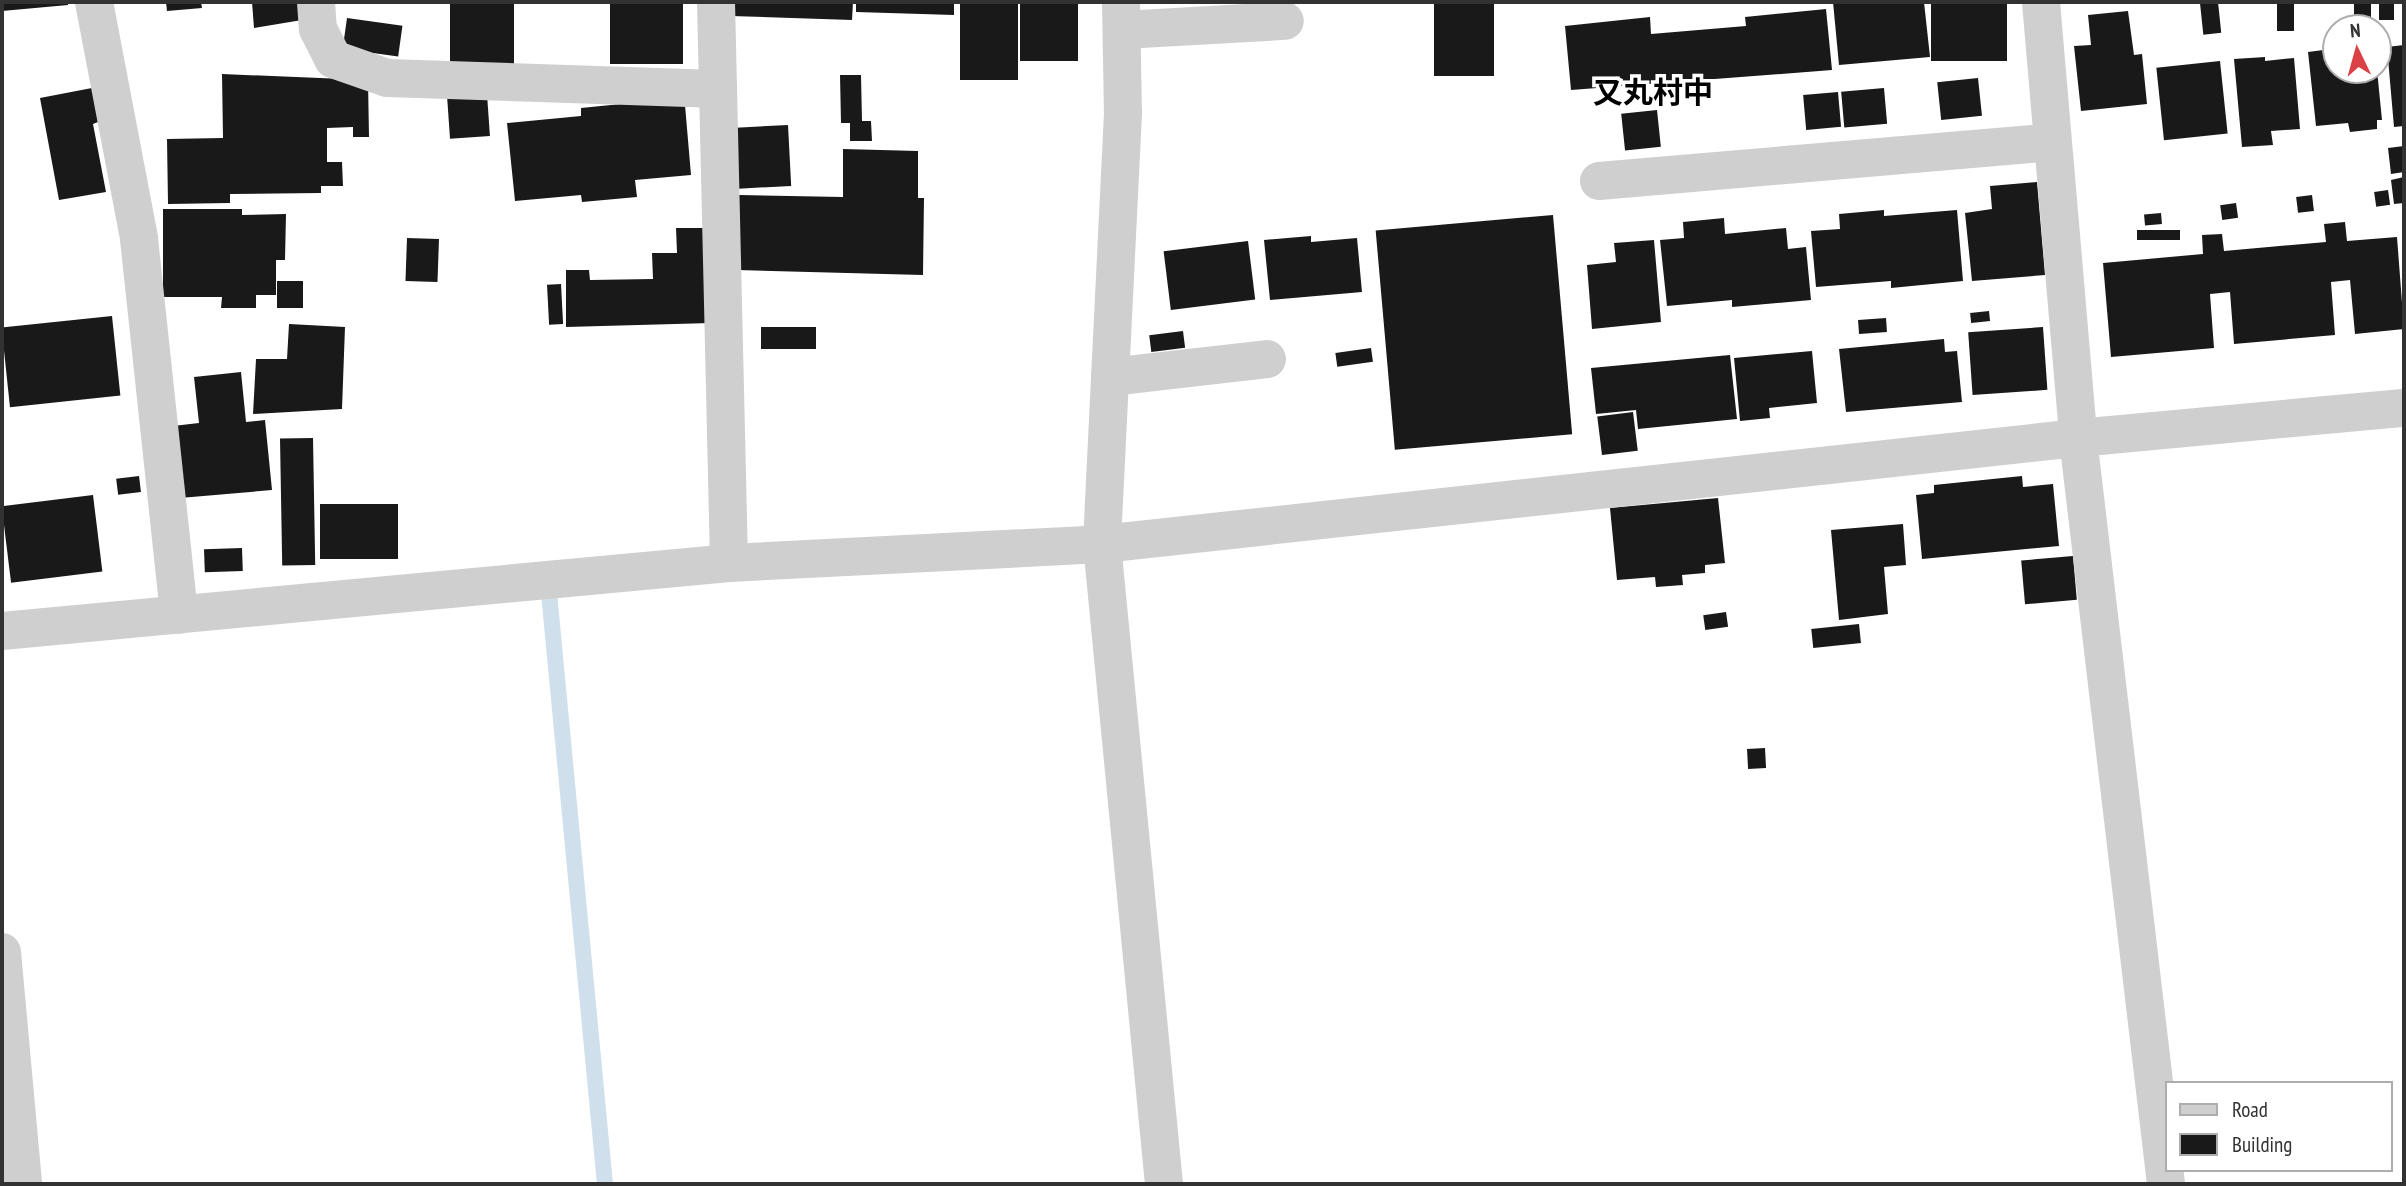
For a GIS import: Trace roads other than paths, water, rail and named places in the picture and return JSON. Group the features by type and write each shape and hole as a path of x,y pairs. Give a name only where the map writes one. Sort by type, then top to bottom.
{"street":[{"path":"94,2 139,239 179,615"},
{"path":"316,2 318,29 333,59 387,78 718,89"},
{"path":"716,2 729,563"},
{"path":"2041,2 2078,438 2164,1167"},
{"path":"1164,1184 1101,544 1123,113 1121,16 1285,21"},
{"path":"1599,181 2052,142"},
{"path":"1110,377 1267,359"},
{"path":"2,631 729,563 1101,544 2078,438 2404,408"},
{"path":"2,952 23,1184"}],"waterway":[{"path":"549,593 605,1184"}],"district":[{"name":"又丸村中","path":"1653,92"}]}
